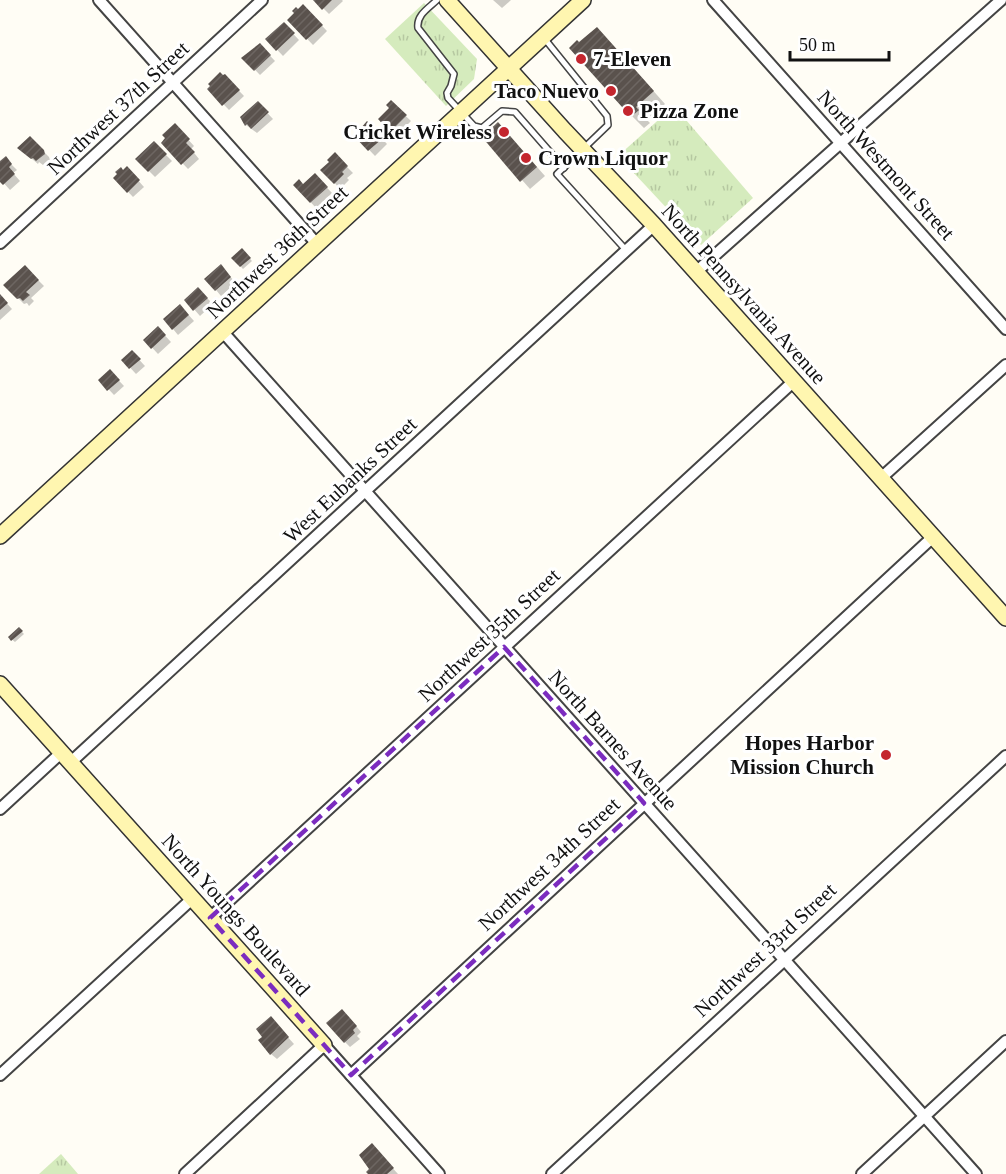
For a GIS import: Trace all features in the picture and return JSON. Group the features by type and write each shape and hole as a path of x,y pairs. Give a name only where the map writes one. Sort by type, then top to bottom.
{"street":[{"path":"99,0 317,244"},
{"name":"Northwest 37th Street","path":"0,243 262,0"},
{"name":"North Pennsylvania Avenue","path":"447,0 654,225 1006,618"},
{"name":"Northwest 36th Street","path":"0,536 584,0"},
{"name":"North Westmont Street","path":"713,0 1006,329"},
{"path":"696,272 1001,0"},
{"name":"West Eubanks Street","path":"0,809 67,757 366,492 654,225"},
{"name":"North Barnes Avenue","path":"222,331 976,1174"},
{"path":"881,478 1006,365"},
{"name":"Northwest 35th Street","path":"210,918 794,381"},
{"name":"Northwest 34th Street","path":"351,1075 934,537"},
{"name":"North Youngs Boulevard","path":"0,684 440,1174"},
{"name":"Northwest 33rd Street","path":"552,1174 1006,756"},
{"path":"0,1075 193,898"},
{"path":"862,1174 1006,1041"},
{"path":"185,1174 324,1046"}],"lane":[{"path":"437,0 419,17 417,23 418,28 454,74 447,93 448,98 474,126 482,128 502,111 514,112 564,168"},
{"path":"543,36 607,116 608,125 557,174 626,250"}],"highlighted area":[{"path":"504,647 644,803 351,1075 210,918"}],"green space":[{"path":"424,3 477,59 474,79 446,106 385,39"},
{"path":"674,106 753,198 701,245 618,156"},
{"path":"61,1154 78,1174 39,1174"}],"building":[{"path":"313,0 332,0 322,10"},
{"path":"303,4 323,25 306,40 287,20 296,7 298,9"},
{"path":"284,22 295,33 276,51 265,39"},
{"path":"597,27 654,91 636,107 639,110 631,117 569,48"},
{"path":"260,43 271,55 254,71 241,58"},
{"path":"220,72 225,74 240,90 222,106 207,89 210,86 208,84"},
{"path":"391,100 407,115 390,132 378,119 389,108 386,105"},
{"path":"258,101 269,112 251,129 247,124 245,126 240,117"},
{"path":"367,121 383,138 368,151 354,136"},
{"path":"498,122 537,167 520,182 482,137"},
{"path":"175,123 190,139 186,143 195,152 181,165 161,143 165,138 162,135"},
{"path":"30,136 45,154 36,161 17,148"},
{"path":"154,141 167,154 148,172 135,159"},
{"path":"335,152 348,166 334,184 320,170"},
{"path":"6,156 12,164 9,167 15,174 3,185 0,182 0,161"},
{"path":"127,166 140,180 127,193 113,178 117,174 115,172"},
{"path":"315,173 328,187 310,203 293,185 299,179 303,184"},
{"path":"242,248 251,258 240,267 231,258"},
{"path":"221,264 231,277 215,291 204,279"},
{"path":"25,265 39,280 26,292 30,295 23,301 20,298 17,299 3,285"},
{"path":"198,287 208,298 193,311 184,300"},
{"path":"0,294 8,303 0,310"},
{"path":"180,304 189,315 172,330 163,319"},
{"path":"158,326 166,335 151,349 143,340"},
{"path":"132,350 141,359 129,369 121,360"},
{"path":"110,369 120,380 107,391 98,380"},
{"path":"19,627 23,631 11,641 8,637"},
{"path":"342,1009 357,1026 353,1030 355,1033 344,1043 326,1023"},
{"path":"271,1016 289,1037 270,1055 258,1040 262,1037 256,1029"},
{"path":"372,1143 394,1168 387,1174 368,1174 366,1172 369,1169 359,1155"}],"place":[{"name":"7-Eleven","path":"581,59"},
{"name":"Taco Nuevo","path":"611,91"},
{"name":"Pizza Zone","path":"628,111"},
{"name":"Cricket Wireless","path":"504,132"},
{"name":"Crown Liquor","path":"526,158"},
{"name":"Hopes Harbor Mission Church","path":"886,755"}]}
